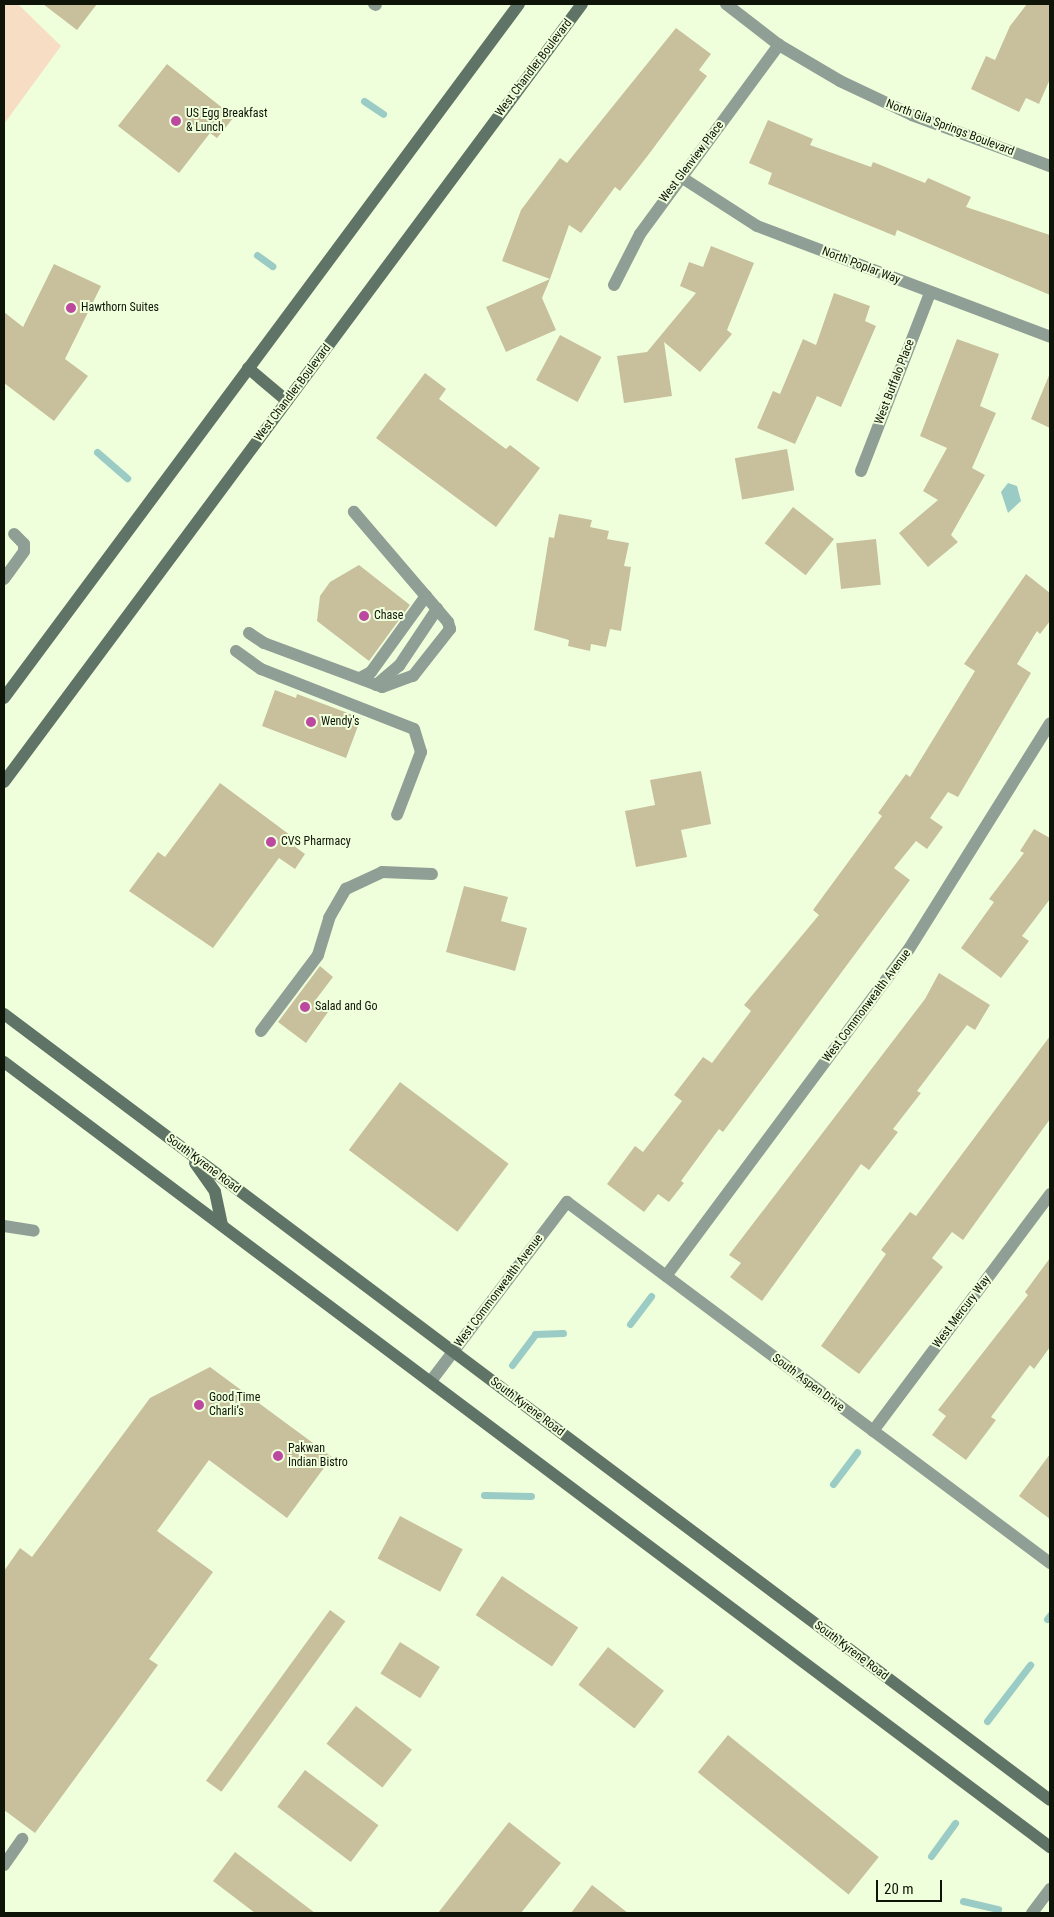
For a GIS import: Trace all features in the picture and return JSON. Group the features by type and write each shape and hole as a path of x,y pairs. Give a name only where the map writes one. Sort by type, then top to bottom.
{"main road":[{"path":"4,698 519,4"},
{"name":"West Chandler Boulevard","path":"4,782 582,4"},
{"path":"248,368 287,400"},
{"name":"South Kyrene Road","path":"4,1014 1050,1800"},
{"path":"4,1062 1050,1847"},
{"path":"186,1151 215,1192 222,1226"}],"street":[{"name":"North Gila Springs Boulevard","path":"726,4 779,44 840,81 912,115 1050,166"},
{"name":"West Glenview Place","path":"614,285 640,234 779,44"},
{"name":"North Poplar Way","path":"681,177 757,226 930,293 1050,336"},
{"name":"West Buffalo Place","path":"861,471 930,293"},
{"path":"249,633 264,643 368,681 392,686 414,676 450,629 434,606 354,512"},
{"path":"4,579 24,551 24,544 14,534"},
{"path":"368,681 371,672 434,606"},
{"path":"368,681 399,666 434,606"},
{"path":"236,651 261,669 414,729 420,752 397,816"},
{"name":"West Commonwealth Avenue","path":"666,1276 914,942 1050,723"},
{"path":"261,1031 318,955 328,918 346,889 382,872 432,874"},
{"name":"West Mercury Way","path":"873,1431 1050,1194"},
{"name":"West Commonwealth Avenue","path":"431,1381 567,1202"},
{"name":"South Aspen Drive","path":"567,1202 1050,1563"},
{"path":"4,1226 34,1231"},
{"path":"4,1865 22,1839"},
{"path":"1032,1913 1050,1889"}],"shaded area":[{"path":"4,4 18,4 61,46 4,124"}],"water":[{"path":"1008,483 1017,486 1021,501 1008,513 1001,492"}],"building":[{"path":"43,4 97,4 77,30"},
{"path":"1027,4 1050,4 1050,79 1039,104 1026,98 1019,112 971,89 986,56 995,60 1010,26"},
{"path":"676,28 711,54 699,70 707,76 649,154 620,191 615,187 581,233 569,225 550,279 502,261 521,210 560,158 567,163"},
{"name":"US Egg Breakfast & Lunch","path":"167,64 234,117 217,138 210,133 179,173 118,126"},
{"path":"768,120 813,139 810,145 871,167 873,162 925,183 928,178 971,197 966,207 1050,235 1050,295 897,230 895,236 768,184 772,173 749,163"},
{"path":"711,246 754,263 727,330 732,334 700,372 664,342 672,396 624,403 617,356 647,352 696,293 680,286 689,262 703,267"},
{"path":"54,264 101,286 65,359 88,376 54,421 4,383 4,312 23,327"},
{"path":"550,279 542,298 556,330 506,352 486,307"},
{"path":"834,293 870,306 865,321 876,326 841,407 817,396 795,444 757,428 773,391 780,394 803,339 816,345"},
{"path":"560,335 601,357 578,402 536,380"},
{"path":"957,339 999,354 980,406 996,413 972,468 985,475 951,535 958,542 928,567 899,533 938,500 923,491 947,448 920,436"},
{"path":"425,373 446,389 439,399 506,449 510,445 540,468 496,527 376,438"},
{"path":"1050,373 1050,428 1031,419"},
{"path":"787,449 794,490 742,500 735,458"},
{"path":"793,507 834,539 806,575 765,543"},
{"path":"559,514 592,520 590,527 609,531 607,539 629,543 624,566 631,567 621,631 610,629 606,647 591,644 590,651 568,646 569,640 534,630 549,537 554,538"},
{"path":"876,539 881,585 841,589 836,543"},
{"name":"Chase","path":"359,565 410,605 369,661 317,621 320,596 330,582"},
{"path":"1026,574 1050,593 1050,621 1040,634 1037,631 1017,664 1031,673 958,797 948,792 930,818 943,827 927,849 916,841 894,868 910,880 723,1132 719,1129 681,1181 684,1183 669,1202 658,1194 644,1212 607,1184 635,1146 643,1152 682,1101 674,1095 703,1057 712,1063 751,1011 744,1005 819,915 813,910 882,816 878,813 906,774 910,777 975,671 964,664"},
{"name":"Wendy's","path":"275,690 296,698 297,694 361,718 346,758 262,726"},
{"path":"701,771 711,824 681,830 687,857 636,867 625,811 655,805 650,780"},
{"name":"CVS Pharmacy","path":"220,783 294,838 290,843 305,854 295,869 279,858 213,948 129,891 158,852 165,857"},
{"path":"1034,829 1050,838 1050,899 1022,936 1029,941 1001,978 961,948 994,902 989,899 1024,853 1020,851"},
{"path":"464,886 508,897 501,921 527,928 515,971 446,952"},
{"name":"Salad and Go","path":"320,966 333,977 314,1002 328,1012 306,1043 278,1022"},
{"path":"939,973 990,1005 975,1030 967,1025 917,1091 921,1093 893,1129 898,1132 869,1170 861,1164 762,1301 730,1277 741,1263 729,1255 925,999"},
{"path":"1050,1036 1050,1119 963,1240 952,1232 932,1258 943,1267 859,1374 821,1346 886,1254 881,1250 910,1212 916,1216"},
{"path":"400,1082 509,1164 457,1232 349,1150"},
{"path":"1050,1258 1050,1347 1034,1369 1030,1365 991,1417 996,1420 966,1460 932,1435 946,1416 938,1410 1028,1295 1025,1292"},
{"path":"210,1367 332,1457 287,1518 209,1460 157,1531 213,1572 149,1659 158,1665 35,1833 4,1810 4,1571 20,1548 32,1557 150,1398"},
{"path":"1050,1454 1050,1519 1019,1496"},
{"path":"400,1516 463,1549 440,1592 377,1558"},
{"path":"502,1576 578,1627 552,1666 476,1615"},
{"path":"330,1610 345,1621 221,1792 206,1781"},
{"path":"400,1642 440,1667 420,1698 380,1673"},
{"path":"608,1647 664,1691 634,1729 578,1685"},
{"path":"356,1706 412,1750 382,1788 326,1744"},
{"path":"728,1735 879,1857 849,1894 698,1772"},
{"path":"305,1770 378,1825 351,1862 277,1807"},
{"path":"509,1822 561,1863 521,1913 438,1913"},
{"path":"235,1852 315,1913 255,1913 213,1881"},
{"path":"592,1885 628,1913 571,1913"}],"waterway":[{"path":"364,101 383,114"},
{"path":"257,255 272,266"},
{"path":"97,452 127,478"},
{"path":"630,1324 651,1296"},
{"path":"512,1365 535,1334 563,1333"},
{"path":"833,1484 857,1452"},
{"path":"484,1495 531,1496"},
{"path":"1047,1619 1050,1615"},
{"path":"987,1721 1030,1665"},
{"path":"931,1856 955,1823"},
{"path":"963,1901 998,1909"}],"place":[{"name":"US Egg Breakfast & Lunch","path":"176,121"},
{"name":"Hawthorn Suites","path":"71,308"},
{"name":"Chase","path":"364,616"},
{"name":"Wendy's","path":"311,722"},
{"name":"CVS Pharmacy","path":"271,842"},
{"name":"Salad and Go","path":"305,1007"},
{"name":"Good Time Charli’s","path":"199,1405"},
{"name":"Pakwan Indian Bistro","path":"278,1456"}]}
